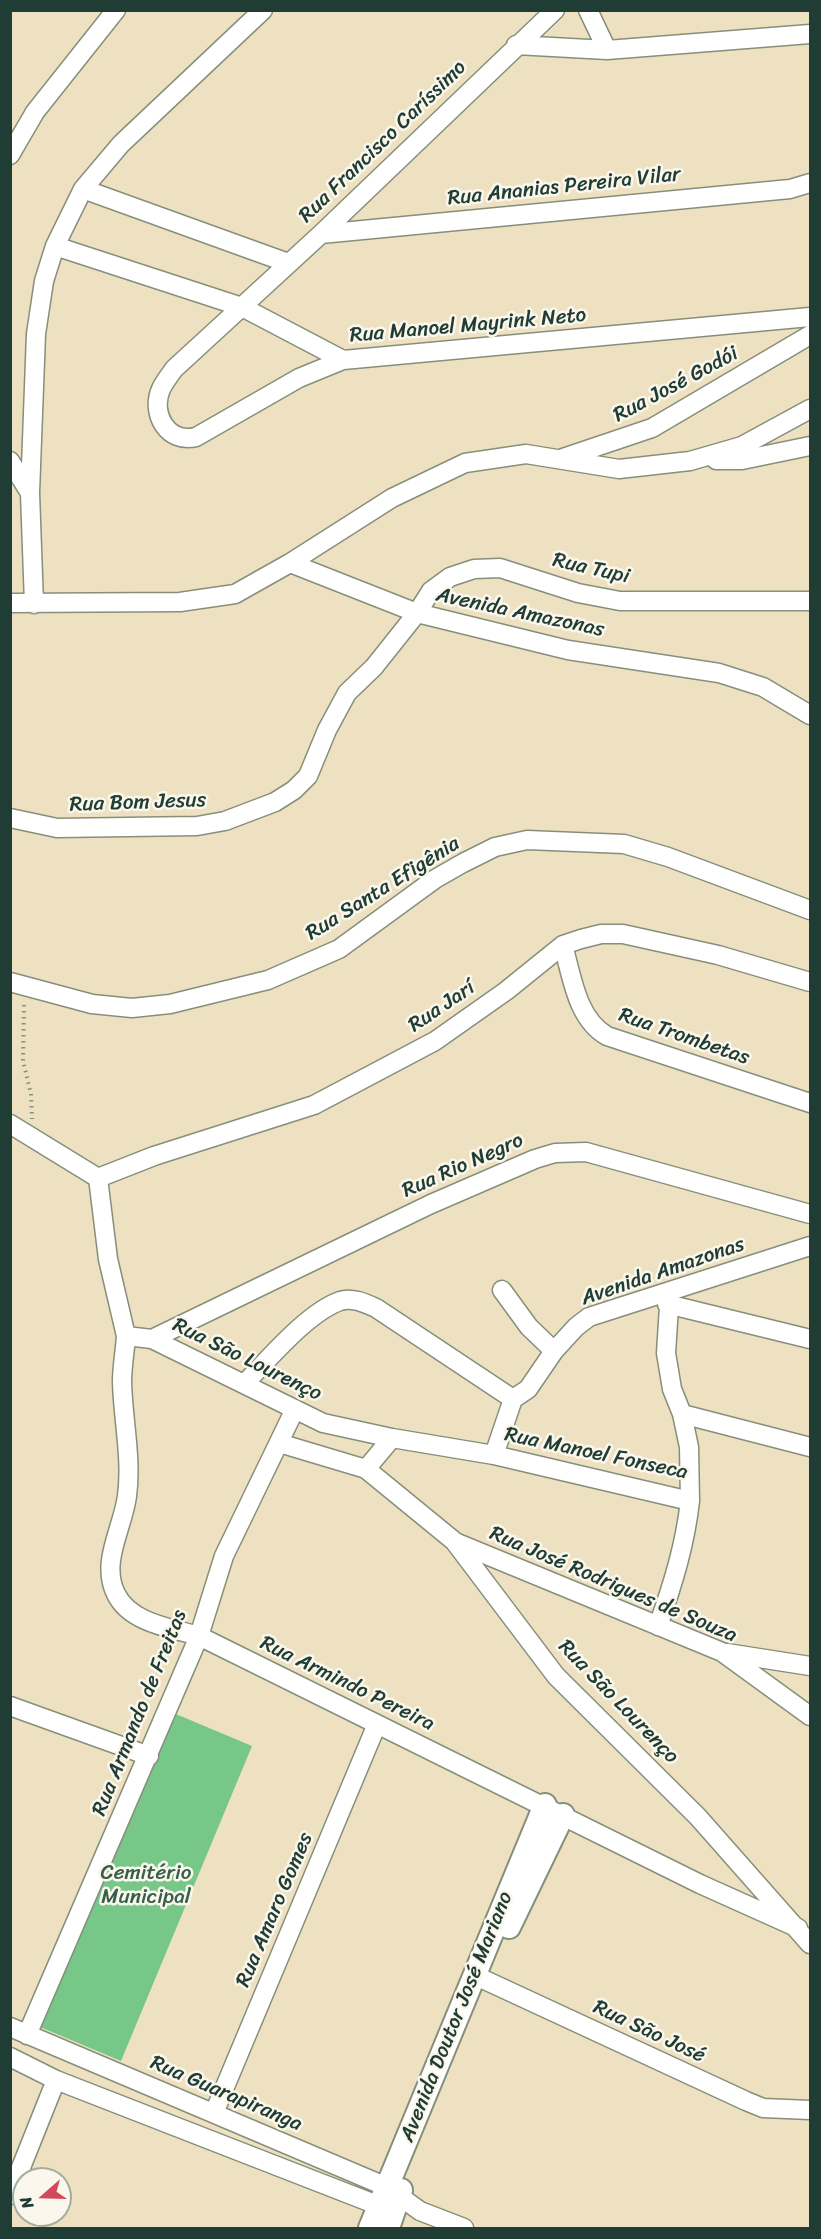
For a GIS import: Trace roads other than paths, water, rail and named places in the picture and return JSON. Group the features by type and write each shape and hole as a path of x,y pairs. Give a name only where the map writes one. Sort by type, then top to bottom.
{"street":[{"path":"10,155 35,112 116,10"},
{"path":"34,604 30,493 36,334 44,281 55,246 83,189 121,144 263,10"},
{"name":"Rua Francisco Caríssimo","path":"242,307 555,10"},
{"path":"588,10 607,50"},
{"path":"516,45 607,50 810,34"},
{"name":"Rua Ananias Pereira Vilar","path":"321,234 790,189 810,183"},
{"path":"83,189 288,263"},
{"path":"55,246 242,307 344,360"},
{"name":"Rua Manoel Mayrink Neto","path":"242,307 174,369 160,389 159,420 176,437 186,440 196,437 291,382 344,360 810,317"},
{"name":"Rua José Godói","path":"556,460 652,428 810,335"},
{"path":"690,461 742,446 810,409"},
{"path":"10,603 180,602 235,594 290,563 392,498 465,463 526,454 619,469 690,461 742,460 810,447"},
{"path":"10,461 30,493"},
{"name":"Avenida Amazonas","path":"290,563 417,613 568,650 719,673 763,687 810,716"},
{"name":"Rua Tupi","path":"417,613 431,591 450,577 482,568 500,568 578,593 620,601 810,602"},
{"name":"Rua Bom Jesus","path":"10,818 57,828 197,826 225,821 275,802 294,790 308,776 327,730 348,693 374,667 417,613"},
{"name":"Rua Santa Efigênia","path":"18,985 92,1004 132,1008 170,1004 268,980 339,949 435,879 463,863 495,847 527,840 624,844 668,856 810,910"},
{"name":"Rua Jarí","path":"98,1178 154,1156 314,1105 435,1041 506,991 562,945 601,934 623,934 718,955 810,982"},
{"name":"Rua Trombetas","path":"562,945 580,1001 595,1029 608,1036 810,1103"},
{"path":"10,1124 32,1135 98,1178 108,1259 126,1336"},
{"name":"Rua Rio Negro","path":"152,1339 431,1204 555,1153 586,1152 810,1215"},
{"name":"Avenida Amazonas","path":"513,1399 535,1381 554,1351 576,1327 590,1317 668,1297 810,1246"},
{"path":"502,1290 530,1327 554,1351"},
{"path":"668,1297 810,1339"},
{"name":"Rua Manoel Fonseca","path":"392,1438 494,1455 690,1501 690,1448 682,1414 672,1389 666,1353 668,1297"},
{"path":"245,1383 313,1318 341,1301 352,1300 376,1308 513,1399 494,1455"},
{"name":"Rua São Lourenço","path":"126,1336 152,1339 323,1423 392,1438"},
{"name":"Rua Armindo Pereira","path":"126,1336 122,1380 128,1461 127,1498 111,1562 112,1584 119,1600 131,1612 145,1620 199,1636 700,1884 798,1928"},
{"name":"Rua Armando de Freitas","path":"27,2035 199,1636 224,1556 295,1409"},
{"path":"682,1414 810,1447"},
{"path":"279,1443 366,1469 392,1438"},
{"name":"Rua São Lourenço","path":"366,1469 453,1541 556,1676 698,1817 810,1944"},
{"path":"658,1626 676,1576 686,1536 690,1501"},
{"name":"Rua José Rodrigues de Souza","path":"453,1541 722,1652 810,1716"},
{"path":"722,1652 810,1666"},
{"path":"10,1706 149,1756"},
{"name":"Rua Amaro Gomes","path":"214,2113 377,1724"},
{"name":"Avenida Doutor José Mariano","path":"370,2229 390,2206 479,1977 554,1810"},
{"name":"Rua São José","path":"479,1977 763,2108 810,2110"},
{"name":"Rua Guarapiranga","path":"10,2027 214,2113 390,2206"},
{"name":"Rua Guarapiranga","path":"10,2057 56,2079 390,2206 420,2211 464,2229"},
{"path":"10,2195 56,2079"}],"park label":[{"name":"Cemitério Municipal","path":"146,1886"}]}
